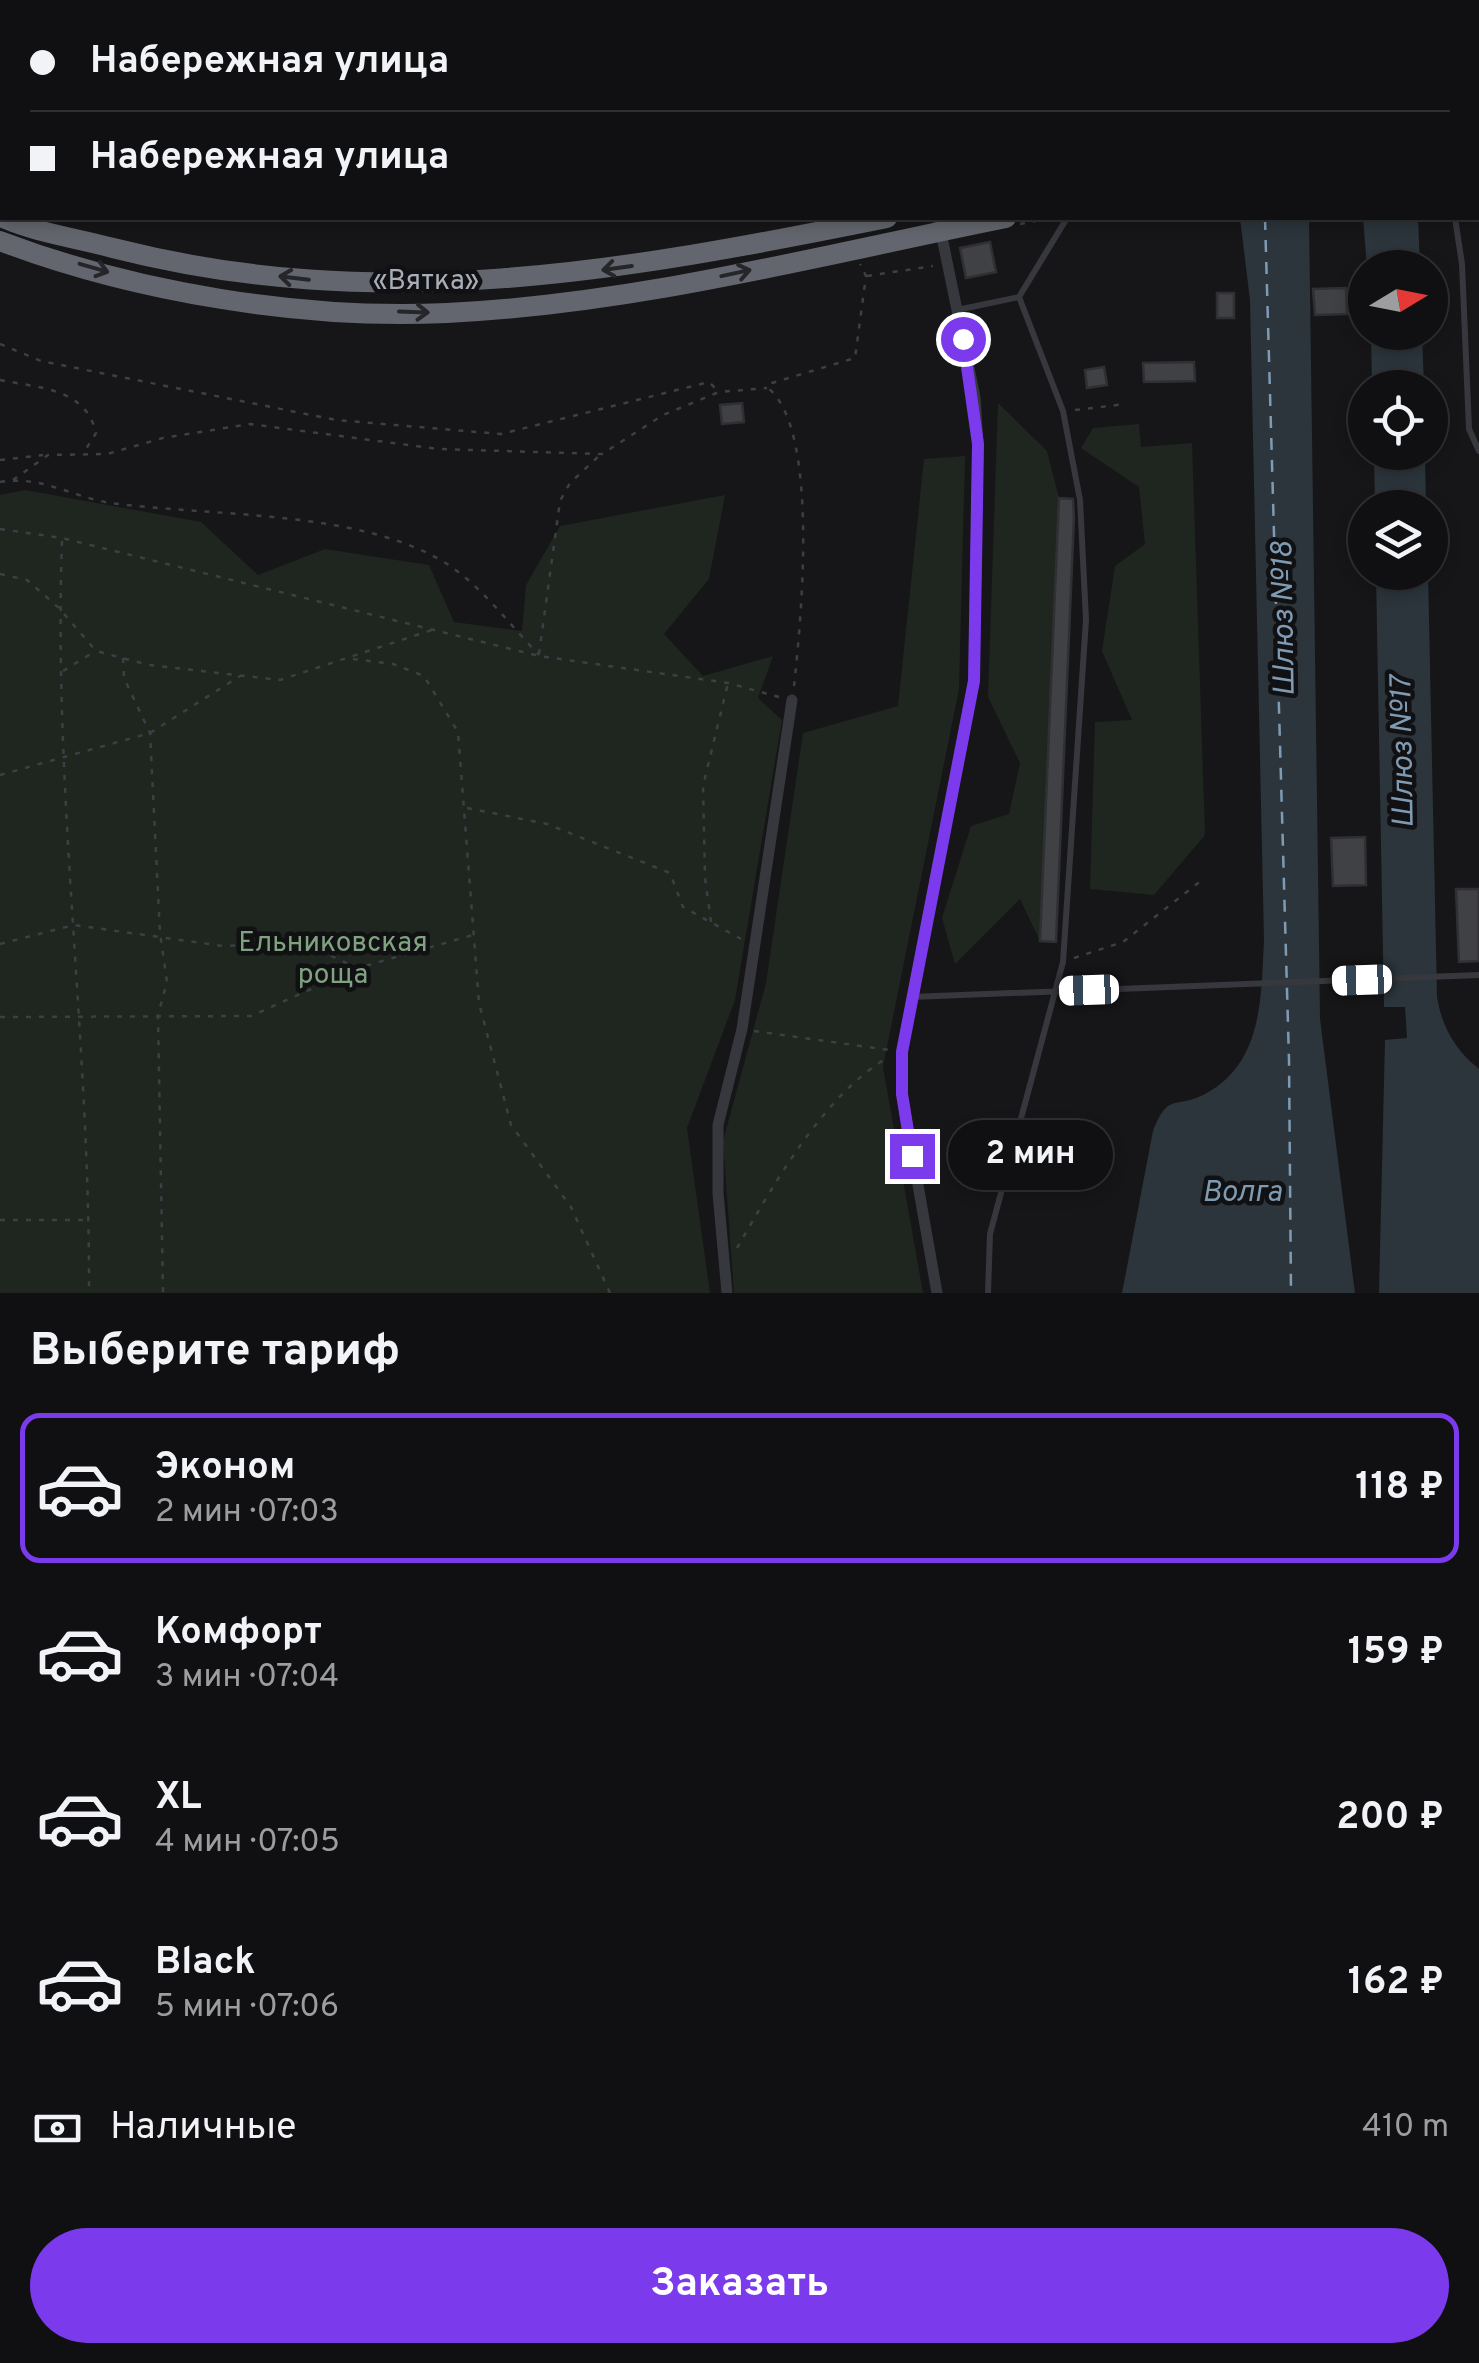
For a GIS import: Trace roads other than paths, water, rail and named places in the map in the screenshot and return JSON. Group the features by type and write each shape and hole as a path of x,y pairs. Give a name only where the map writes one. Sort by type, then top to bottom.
{"highway":[{"name":"«Вятка»","path":"13,220 180,265 322,282 445,285 536,279 639,264 877,220"},
{"name":"«Вятка»","path":"0,241 174,291 318,308 443,314 644,292 996,220"}],"street":[{"path":"938,220 974,397 978,444 974,681 902,1052 902,1094 938,1293"},
{"path":"727,1293 718,1193 718,1126 742,1029 792,700"}],"lane":[{"path":"957,310 1019,297 1066,220"},
{"path":"1455,220 1462,264 1469,429 1479,451"},
{"path":"988,1293 990,1234 1064,962 1086,620 1080,500 1064,412 1019,297"},
{"path":"910,997 1479,976"}],"water":[{"name":"Волга","path":"1240,220 1309,220 1320,1019 1355,1293 1122,1293 1153,1131 1168,1106 1205,1094 1238,1065 1255,1027 1262,984 1250,300"},
{"path":"1363,220 1418,220 1419,250 1366,250"},
{"path":"1371,350 1423,350 1423,370 1372,370"},
{"path":"1374,470 1425,470 1426,490 1375,490"},
{"name":"Шлюз №17","path":"1376,590 1428,590 1437,997 1451,1037 1479,1069 1479,1293 1379,1293 1385,1040 1407,1038 1405,1007 1384,1007"}],"water label":[{"name":"Шлюз №18","path":"1285,619"}],"park label":[{"name":"Ельниковская роща","path":"333,960"}]}
